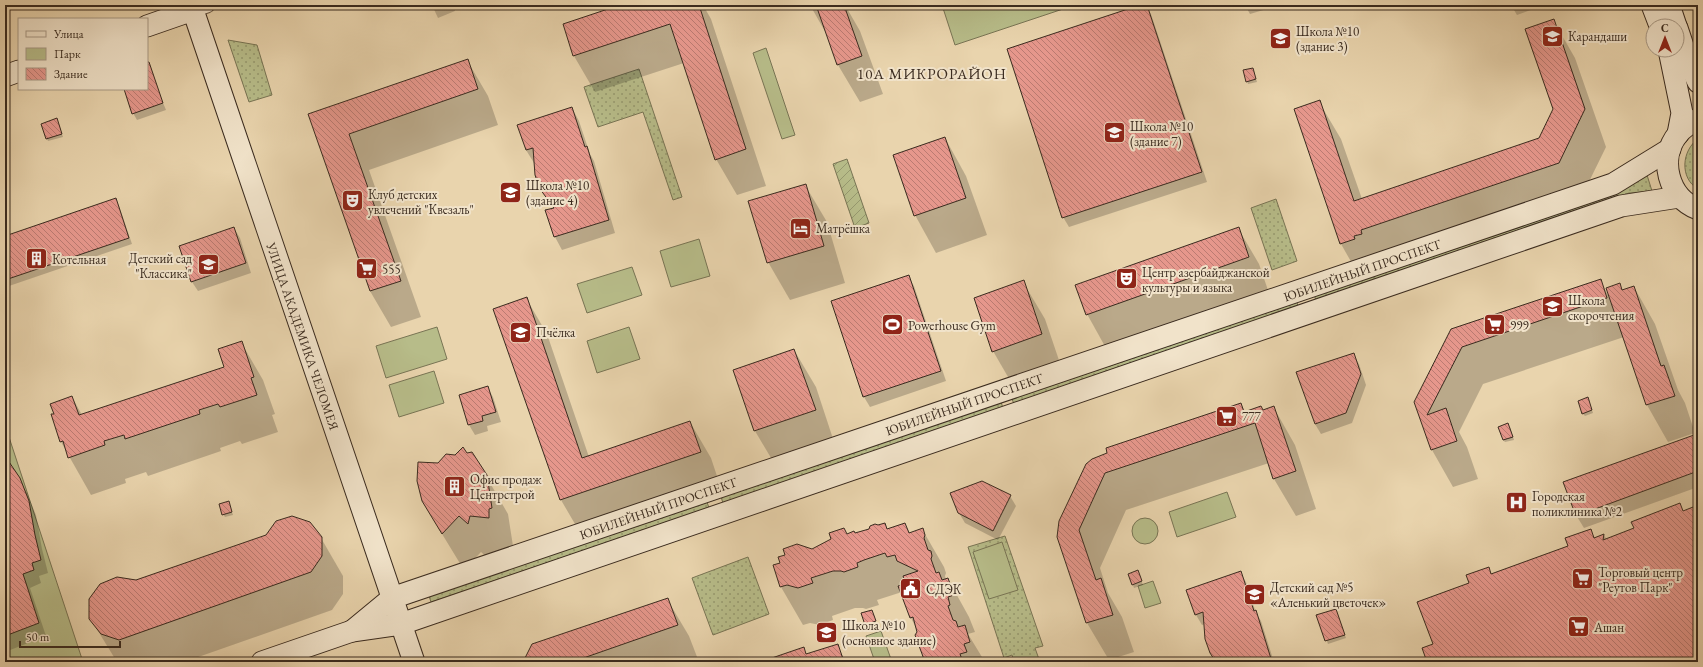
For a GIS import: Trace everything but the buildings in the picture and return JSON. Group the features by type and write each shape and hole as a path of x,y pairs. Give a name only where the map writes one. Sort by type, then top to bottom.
{"street":[{"path":"1642,5 1651,18"},
{"path":"1652,5 1657,18"},
{"path":"1669,5 1672,18"},
{"path":"1676,5 1676,18"},
{"path":"148,26 200,8"},
{"name":"УЛИЦА АКАДЕМИКА ЧЕЛОМЕЯ","path":"200,8 414,662"},
{"path":"1685,55 1698,82"},
{"path":"1677,58 1682,113 1667,161 1668,174 1672,186 1679,196 1692,207 1698,209"},
{"path":"5,76 18,71"},
{"name":"ЮБИЛЕЙНЫЙ ПРОСПЕКТ","path":"352,631 392,598 1613,184 1674,142 1688,125 1698,120"},
{"name":"ЮБИЛЕЙНЫЙ ПРОСПЕКТ","path":"262,662 352,631 401,624 1613,209 1679,196"}],"green space":[{"path":"942,5 1075,5 955,45"},
{"path":"228,40 257,45 272,95 249,102"},
{"path":"766,48 795,135 782,139 753,53"},
{"path":"639,69 682,197 673,200 643,112 598,127 584,87"},
{"path":"1698,139 1698,189 1688,178 1685,171 1685,164 1689,150"},
{"path":"847,159 869,223 855,228 833,164"},
{"path":"1647,175 1652,191 1629,193 1316,300 1314,295"},
{"path":"1276,199 1297,261 1272,270 1251,208"},
{"path":"699,239 710,276 671,287 660,251"},
{"path":"632,267 642,295 587,313 577,284"},
{"path":"1297,302 1298,307 1014,404 1012,399"},
{"path":"437,327 447,359 386,378 376,346"},
{"path":"629,327 640,359 597,373 587,341"},
{"path":"434,371 444,403 399,417 389,385"},
{"path":"1001,402 1003,408 723,503 721,497"},
{"path":"5,425 83,662 5,662"},
{"path":"1227,492 1236,517 1177,537 1169,512"},
{"path":"707,502 709,508 431,602 429,596"},
{"path":"1145,518 1155,521 1158,531 1155,541 1145,544 1135,541 1132,531 1135,521"},
{"path":"1005,536 1043,646 1035,648 1040,662 1014,662 1012,655 1004,658 968,547"},
{"path":"1002,542 1018,590 989,599 973,552"},
{"path":"748,557 769,614 713,635 692,578"},
{"path":"1153,581 1161,603 1145,608 1138,586"},
{"path":"881,631 892,662 875,662 866,636"}],"place":[{"name":"Карандаши","path":"1552,36"},
{"name":"Школа №10 (здание 3)","path":"1280,38"},
{"name":"Школа №10 (здание 7)","path":"1115,133"},
{"name":"Школа №10 (здание 4)","path":"511,192"},
{"name":"Клуб детских увлечений \"Квезаль\"","path":"353,201"},
{"name":"Матрёшка","path":"800,228"},
{"name":"Котельная","path":"36,259"},
{"name":"Детский сад \"Классика\"","path":"208,265"},
{"name":"555","path":"366,269"},
{"name":"Центр азербайджанской культуры и языка","path":"1127,279"},
{"name":"Школа скорочтения","path":"1552,307"},
{"name":"Powerhouse Gym","path":"893,325"},
{"name":"999","path":"1494,325"},
{"name":"Пчёлка","path":"521,332"},
{"name":"777","path":"1226,416"},
{"name":"Офис продаж Центрстрой","path":"454,486"},
{"name":"Городская поликлиника №2","path":"1516,503"},
{"name":"Торговый центр \"Реутов Парк\"","path":"1583,579"},
{"name":"СДЭК","path":"910,589"},
{"name":"Детский сад №5 «Аленький цветочек»","path":"1255,594"},
{"name":"Ашан","path":"1579,627"},
{"name":"Школа №10 (основное здание)","path":"827,632"}],"district":[{"name":"10А МИКРОРАЙОН","path":"932,74"}]}
